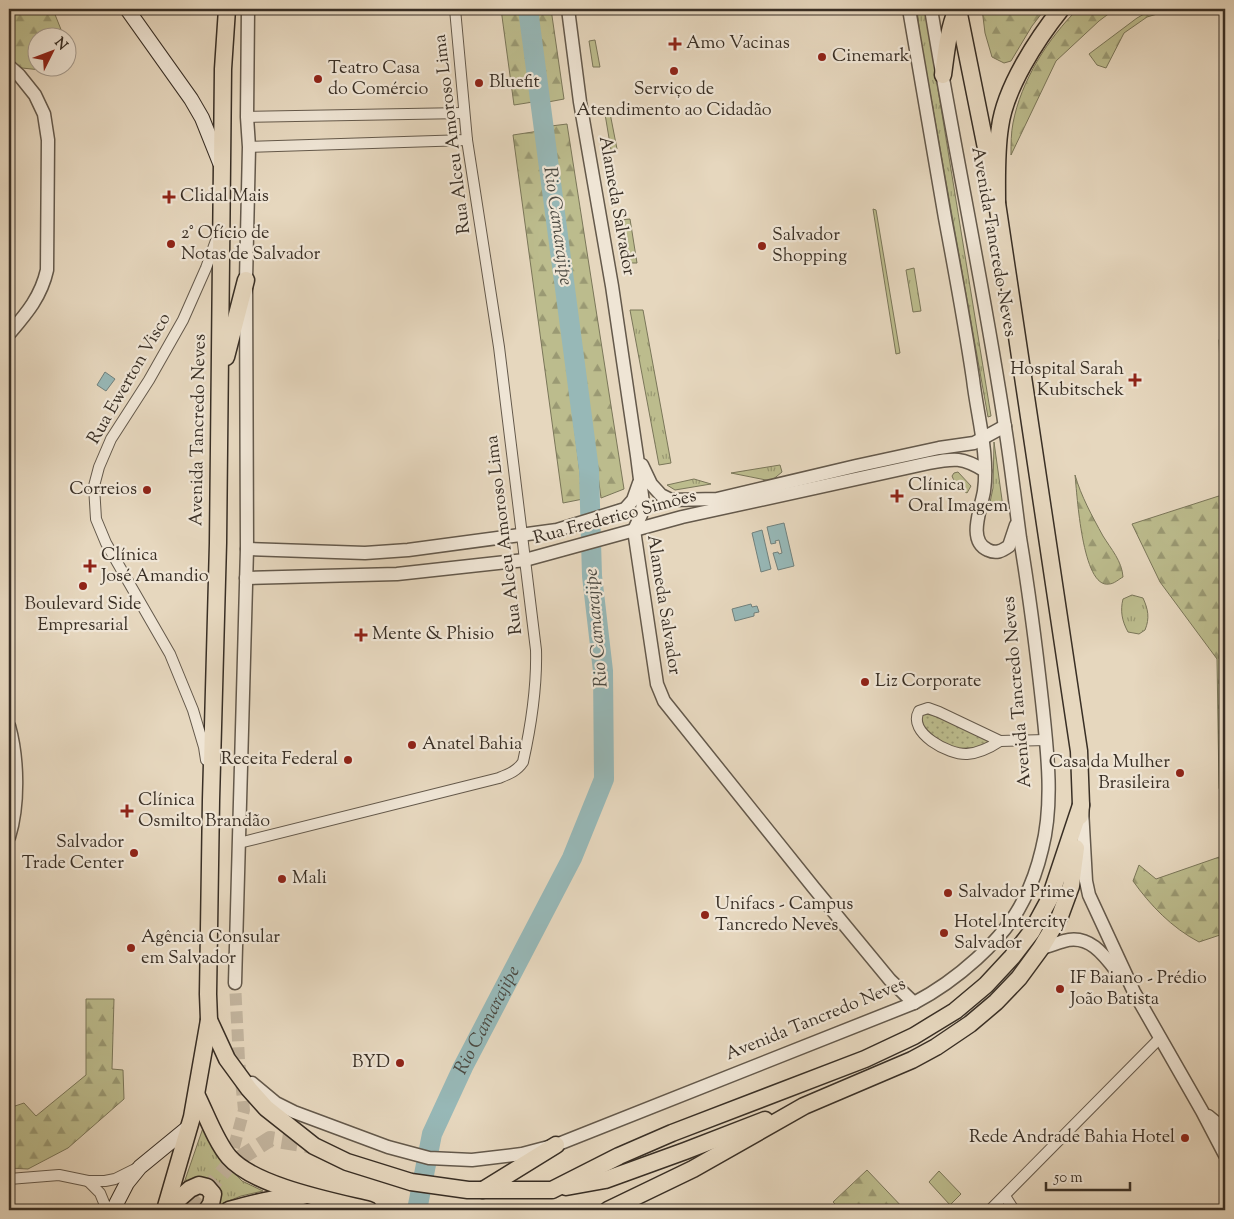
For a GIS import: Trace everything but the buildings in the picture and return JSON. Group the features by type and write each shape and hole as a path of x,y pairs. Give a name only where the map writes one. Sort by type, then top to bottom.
{"main road":[{"path":"127,9 191,99 202,118 223,170"},
{"name":"Avenida Tancredo Neves","path":"227,9 221,224 218,543 208,994 210,1020 226,1059 266,1108 314,1146 347,1162 411,1182 475,1190 552,1190 654,1140 865,1059 914,1036 955,1010 986,985 1032,931 1050,898 1081,805"},
{"path":"943,75 947,44 953,18 958,9"},
{"name":"Avenida Tancredo Neves","path":"611,1209 693,1169 804,1106 912,1060 936,1047 970,1024 996,1002 1019,978 1042,948 1060,916 1070,886 1081,805 1078,746 997,203 958,9"},
{"path":"997,203 1000,125 1009,96 1034,45 1061,9"},
{"path":"220,385 246,280"},
{"path":"166,1210 197,1096 210,1020"},
{"path":"197,1096 229,1158 254,1176 310,1196 369,1210"},
{"path":"552,1190 605,1180 686,1152 743,1128 804,1106"},
{"path":"113,1210 127,1183 140,1167 190,1126"},
{"path":"475,1190 556,1145"},
{"path":"166,1210 190,1189 199,1185 207,1187 213,1194 211,1204 207,1210"},
{"path":"229,1210 267,1200 310,1196"}],"street":[{"path":"235,983 247,549 248,9"},
{"name":"Rua Alceu Amoroso Lima","path":"239,843 499,778 519,768 526,751 536,670 536,650 499,347 467,140 455,9"},
{"name":"Alameda Salvador","path":"568,9 580,102 612,286 637,456 643,502 641,514 634,530 657,684 664,701 814,888 890,980 914,1004"},
{"path":"909,9 968,345 982,439 985,471 984,491 976,534 979,542 986,550 994,552 1003,551 1009,546 1017,517"},
{"name":"Avenida Tancredo Neves","path":"226,1059 276,1103 294,1112 388,1147 430,1158 472,1160 522,1154 556,1145 914,1004 931,995 960,974 986,950 1024,901 1034,875 1047,825 1046,740 1032,614 1005,426 931,9"},
{"path":"9,66 35,95 44,114 48,140 47,270 43,286 35,302 9,334"},
{"path":"248,117 464,113"},
{"path":"249,147 467,140"},
{"name":"Rua Ewerton Visco","path":"211,800 204,746 193,710 170,654 106,543 96,519 94,486 99,467 111,439 149,380 183,320 206,268 221,224"},
{"name":"Rua Frederico Simões","path":"637,456 651,484 661,495 671,500 717,499 856,466 939,448 974,443 1005,426"},
{"name":"Rua Frederico Simões","path":"246,578 397,574 525,560 682,517 948,459 960,459 985,471"},
{"path":"823,486 827,482 842,478 856,466"},
{"name":"Rua Frederico Simões","path":"247,549 365,553 408,550 557,530 626,508 633,500 640,481"},
{"path":"682,517 717,499"},
{"path":"1000,740 992,746 975,752 968,754 955,753 941,748 929,739 920,729 917,716 920,711 928,708 1000,740 1046,740"},
{"path":"9,726 13,741 16,769 15,801 9,837"},
{"path":"1081,805 1086,881 1089,895 1134,992 1225,1155"},
{"path":"1042,948 1065,940 1077,939 1088,942 1098,949 1134,992"},
{"path":"990,1210 1160,1038"},
{"path":"1202,1111 1225,1130"},
{"path":"9,1180 32,1176 59,1175 88,1181 105,1181 140,1167"},
{"path":"88,1181 100,1193 107,1210"},
{"path":"1004,1196 1014,1210"}],"green space":[{"path":"9,9 51,9 60,28 28,28 28,69 22,68 9,58"},
{"path":"501,9 521,9 533,102 514,105"},
{"path":"536,9 551,9 564,99 548,102"},
{"path":"917,9 925,9 991,416 988,417 920,36"},
{"path":"982,9 1045,9 1032,26 1011,61 1004,63 992,57 985,33"},
{"path":"1078,9 1115,9 1099,21 1056,61 1011,155 1013,123 1029,76 1056,33"},
{"path":"1153,9 1174,9 1147,17 1124,33 1106,68 1097,65 1089,54 1137,18"},
{"path":"595,40 600,67 593,67 589,41"},
{"path":"610,113 617,149 611,150 605,114"},
{"path":"567,124 624,489 601,498 551,126"},
{"path":"539,131 583,499 563,503 513,135"},
{"path":"873,209 876,210 900,353 896,354"},
{"path":"630,219 637,263 626,263 618,220"},
{"path":"914,268 921,311 913,312 906,270"},
{"path":"630,310 643,310 671,463 659,465"},
{"path":"1225,329 1225,494 1219,340"},
{"path":"994,442 1003,507 999,507 1000,511 988,512 993,488"},
{"path":"780,465 782,472 771,481 731,473"},
{"path":"958,472 971,486 967,493 953,479 954,473"},
{"path":"1075,475 1080,491 1091,513 1121,566 1123,577 1113,583 1109,584 1100,581 1093,572 1087,556 1080,519"},
{"path":"694,479 711,484 675,490 667,485"},
{"path":"1225,494 1225,808 1219,788 1217,659 1160,582 1132,524"},
{"path":"1132,595 1143,598 1147,610 1147,626 1139,634 1128,632 1122,616 1123,599"},
{"path":"924,714 932,715 994,741 975,748 957,748 942,744 926,732 920,718"},
{"path":"1225,855 1225,939 1220,935 1199,942 1189,936 1162,915 1133,881 1139,865 1156,879"},
{"path":"86,999 114,999 112,1069 123,1070 124,1099 68,1148 28,1169 9,1168 9,1108 24,1103 36,1116 86,1075"},
{"path":"204,1125 220,1158 242,1181 263,1191 241,1196 221,1204 215,1183 199,1178 184,1183"},
{"path":"867,1170 905,1210 841,1210 833,1202"},
{"path":"939,1171 961,1194 950,1205 929,1182"}],"water":[{"path":"105,372 115,379 106,391 97,385"},
{"path":"784,523 794,566 778,570 773,553 782,553 779,540 771,544 767,527"},
{"path":"762,530 771,569 761,572 752,533"},
{"path":"751,604 752,607 757,606 759,612 754,613 754,616 735,621 732,609"}],"waterway":[{"name":"Rio Camarajipe","path":"417,1210 432,1134 463,1067 572,858 604,779 603,671 592,576 589,470 528,9"}],"tunnel":[{"path":"229,1165 244,1110 235,983"},
{"path":"190,1210 229,1165 270,1139 314,1146"}],"place":[{"name":"Amo Vacinas","path":"675,44"},
{"name":"Cinemark","path":"822,57"},
{"name":"Serviço de Atendimento ao Cidadão","path":"674,71"},
{"name":"Teatro Casa do Comércio","path":"318,79"},
{"name":"Bluefit","path":"479,83"},
{"name":"Clidal Mais","path":"169,197"},
{"name":"2° Ofício de Notas de Salvador","path":"171,244"},
{"name":"Salvador Shopping","path":"762,246"},
{"name":"Hospital Sarah Kubitschek","path":"1135,380"},
{"name":"Correios","path":"147,490"},
{"name":"Clínica Oral Imagem","path":"897,496"},
{"name":"Clínica José Amandio","path":"90,566"},
{"name":"Boulevard Side Empresarial","path":"83,586"},
{"name":"Mente & Phisio","path":"361,635"},
{"name":"Liz Corporate","path":"865,682"},
{"name":"Anatel Bahia","path":"412,745"},
{"name":"Receita Federal","path":"348,760"},
{"name":"Casa da Mulher Brasileira","path":"1180,773"},
{"name":"Clínica Osmilto Brandão","path":"127,811"},
{"name":"Salvador Trade Center","path":"134,853"},
{"name":"Mali","path":"282,879"},
{"name":"Salvador Prime","path":"948,893"},
{"name":"Unifacs - Campus Tancredo Neves","path":"705,915"},
{"name":"Hotel Intercity Salvador","path":"944,933"},
{"name":"Agência Consular em Salvador","path":"131,948"},
{"name":"IF Baiano - Prédio João Batista","path":"1060,989"},
{"name":"BYD","path":"400,1063"},
{"name":"Rede Andrade Bahia Hotel","path":"1185,1138"}]}
